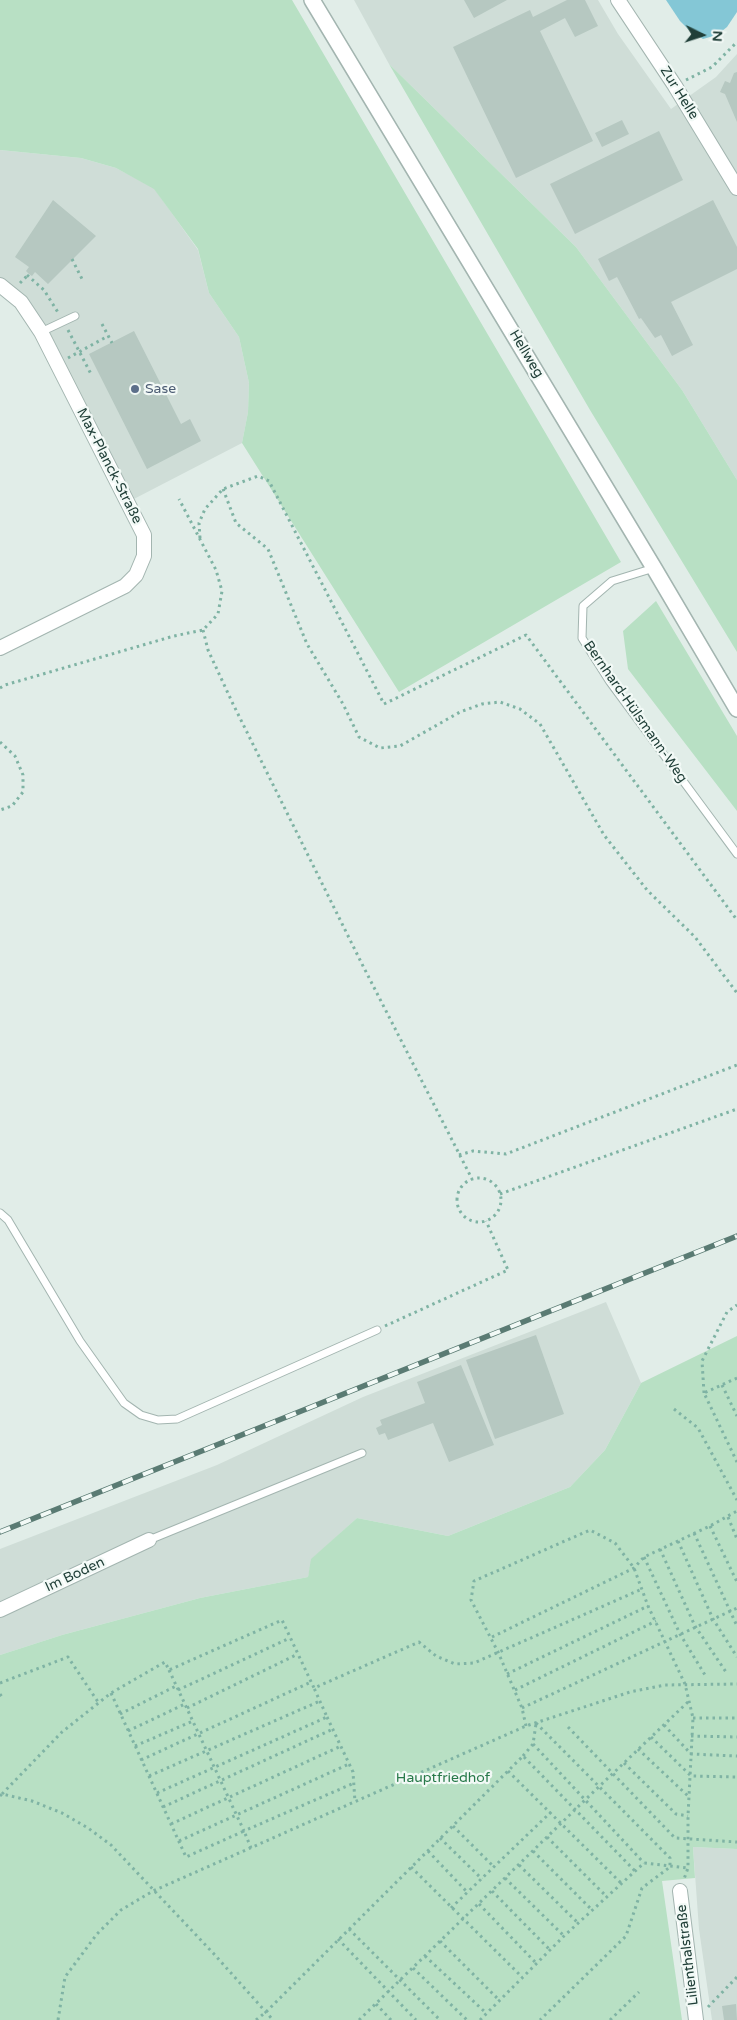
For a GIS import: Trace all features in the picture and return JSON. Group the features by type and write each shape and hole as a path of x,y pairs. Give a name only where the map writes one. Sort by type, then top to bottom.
{"street":[{"name":"Hellweg","path":"312,0 737,709"},
{"name":"Zur Helle","path":"618,0 675,86 737,188"},
{"name":"Max-Planck-Straße","path":"0,285 21,302 41,332 144,535 144,556 136,574 125,586 0,648"},
{"name":"Im Boden","path":"0,1610 149,1540"},
{"name":"Lilienthalstraße","path":"680,1891 696,2020"}],"lane":[{"path":"41,332 75,316"},
{"name":"Bernhard-Hülsmann-Weg","path":"654,568 612,581 583,606 582,638 610,682 737,854"},
{"path":"0,1213 8,1220 80,1341 124,1402 141,1415 158,1420 177,1419 377,1330"},
{"path":"149,1540 362,1453"}],"path":[{"path":"675,86 712,67 737,42"},
{"path":"72,260 82,281"},
{"path":"102,324 112,342"},
{"path":"56,364 108,336"},
{"path":"200,538 199,523 205,509 223,489 258,476 269,482 384,704 526,635 737,920"},
{"path":"223,489 236,522 268,549 307,644 343,704 358,737 380,748 400,746 460,712 482,704 500,702 520,709 540,724 610,843 647,890 695,937 737,993"},
{"path":"0,688 174,636 203,630 218,614 222,591 216,570 179,499"},
{"path":"203,630 208,650 238,713 362,964 472,1179"},
{"path":"0,742 15,756 23,775 23,792 12,806 0,810"},
{"path":"460,1155 473,1151 506,1154 737,1065"},
{"path":"500,1194 737,1109"},
{"path":"472,1179 486,1179 492,1182 500,1194 500,1207 492,1218 486,1221 472,1220 465,1216 458,1203 461,1189 472,1179"},
{"path":"377,1330 508,1270 486,1221"},
{"path":"737,1305 727,1312 702,1361 704,1393 737,1462"},
{"path":"704,1393 737,1378"},
{"path":"722,1385 737,1416"},
{"path":"674,1409 698,1428 737,1500"},
{"path":"492,1637 634,1568 644,1557 737,1511"},
{"path":"728,1517 737,1539"},
{"path":"710,1526 737,1582"},
{"path":"526,1726 522,1708 492,1637 471,1600 474,1581 590,1530 615,1543 634,1568 648,1606 685,1684 693,1718 688,1816 688,1868 644,1863 533,1744"},
{"path":"694,1533 737,1626"},
{"path":"678,1541 713,1618 737,1657"},
{"path":"660,1549 695,1626 726,1672"},
{"path":"644,1557 680,1634 705,1675"},
{"path":"314,1688 419,1642 436,1656 455,1664 474,1663 642,1590"},
{"path":"507,1674 648,1606"},
{"path":"522,1708 737,1608"},
{"path":"169,1670 282,1620 353,1772 355,1802"},
{"path":"514,1690 656,1621"},
{"path":"120,1714 290,1638"},
{"path":"128,1731 298,1654"},
{"path":"0,1683 68,1657 98,1702"},
{"path":"0,1794 62,1732 98,1702 165,1662 251,1848"},
{"path":"141,1760 311,1682"},
{"path":"58,2020 66,1977 97,1934 121,1910 153,1891 526,1726 630,1692 665,1685 737,1684"},
{"path":"111,1693 186,1857 354,1783"},
{"path":"149,1776 320,1701"},
{"path":"361,2019 688,1702"},
{"path":"157,1793 327,1717"},
{"path":"693,1718 737,1718"},
{"path":"135,1746 193,1721"},
{"path":"256,2020 523,1756 533,1744 536,1723"},
{"path":"536,1723 670,1858 670,1867"},
{"path":"664,1725 691,1754 737,1756"},
{"path":"568,1727 676,1838 737,1842"},
{"path":"163,1807 333,1729"},
{"path":"691,1736 737,1737"},
{"path":"651,1737 691,1776 737,1777"},
{"path":"171,1824 341,1746"},
{"path":"638,1749 689,1797"},
{"path":"523,1756 635,1871"},
{"path":"624,1763 676,1814 688,1816"},
{"path":"179,1841 349,1764"},
{"path":"508,1771 620,1883"},
{"path":"0,1794 32,1801 62,1813 88,1828 111,1845 214,1954 273,2020"},
{"path":"452,1908 551,1812"},
{"path":"453,1826 494,1867"},
{"path":"547,1837 606,1896"},
{"path":"440,1838 482,1879"},
{"path":"428,1851 468,1893"},
{"path":"533,1851 592,1910"},
{"path":"480,2020 564,1936 644,1863"},
{"path":"519,1865 578,1923"},
{"path":"411,1867 522,1977"},
{"path":"540,2020 626,1936 642,1888 670,1867"},
{"path":"505,1878 564,1936"},
{"path":"492,1891 550,1950"},
{"path":"479,1904 536,1963"},
{"path":"349,1929 440,2020"},
{"path":"338,1939 416,2020"},
{"path":"440,1941 499,2000"},
{"path":"425,1956 486,2013"},
{"path":"413,1968 467,2020"},
{"path":"696,2020 737,1977"},
{"path":"610,2020 639,1992"},
{"path":"376,2004 391,2020"}],"shaded area":[{"path":"354,0 598,0 618,34 671,109 716,77 737,54 737,480 682,390 576,247 389,64"},
{"path":"0,150 81,158 116,168 154,188 198,250 209,293 239,337 249,383 248,412 242,443 130,501 59,366 0,282"},
{"path":"606,1302 641,1383 605,1450 570,1487 448,1536 357,1518 312,1559 308,1577 200,1598 62,1635 0,1655 0,1549 217,1465 363,1397"},
{"path":"693,1847 737,1849 737,2020 712,2020 699,1929"}],"green space":[{"path":"0,0 292,0 621,562 399,692 242,443 248,412 249,383 239,337 209,293 198,249 154,189 116,168 81,158 0,150"},
{"path":"389,64 576,247 682,390 737,480 737,652 590,410"},
{"path":"656,601 737,736 737,811 628,669 623,631"},
{"name":"Hauptfriedhof","path":"737,1336 737,1849 693,1847 695,1878 662,1881 682,2020 0,2020 0,1655 62,1635 200,1598 308,1577 311,1559 357,1518 448,1536 570,1487 605,1450 641,1383"}],"water":[{"path":"666,0 737,0 737,12 727,27 717,35 703,39 690,31 680,21"}],"building":[{"path":"464,0 507,0 474,18"},
{"path":"567,0 585,0 598,26 575,37 565,18 540,31 593,141 516,178 453,47 530,10 533,17"},
{"path":"737,72 737,122 725,94 720,92 725,81 730,83 734,73"},
{"path":"622,120 629,134 602,147 595,133"},
{"path":"659,131 683,180 575,234 550,184"},
{"path":"53,200 96,236 48,284 35,272 32,276 29,274 26,271 29,267 15,257"},
{"path":"713,200 737,247 737,269 671,302 693,345 672,356 661,335 655,338 641,318 639,319 617,277 609,281 598,259"},
{"name":"Sase","path":"134,331 181,424 190,419 201,441 147,469 89,354"},
{"path":"536,1335 564,1414 495,1439 466,1360"},
{"path":"461,1365 494,1445 449,1462 433,1423 388,1440 385,1433 379,1435 376,1428 382,1425 380,1420 425,1403 417,1382"},
{"path":"736,2004 737,2020 724,2020 722,2006"}],"railway":[{"path":"0,1532 737,1236"}],"place":[{"name":"Sase","path":"135,389"}]}
